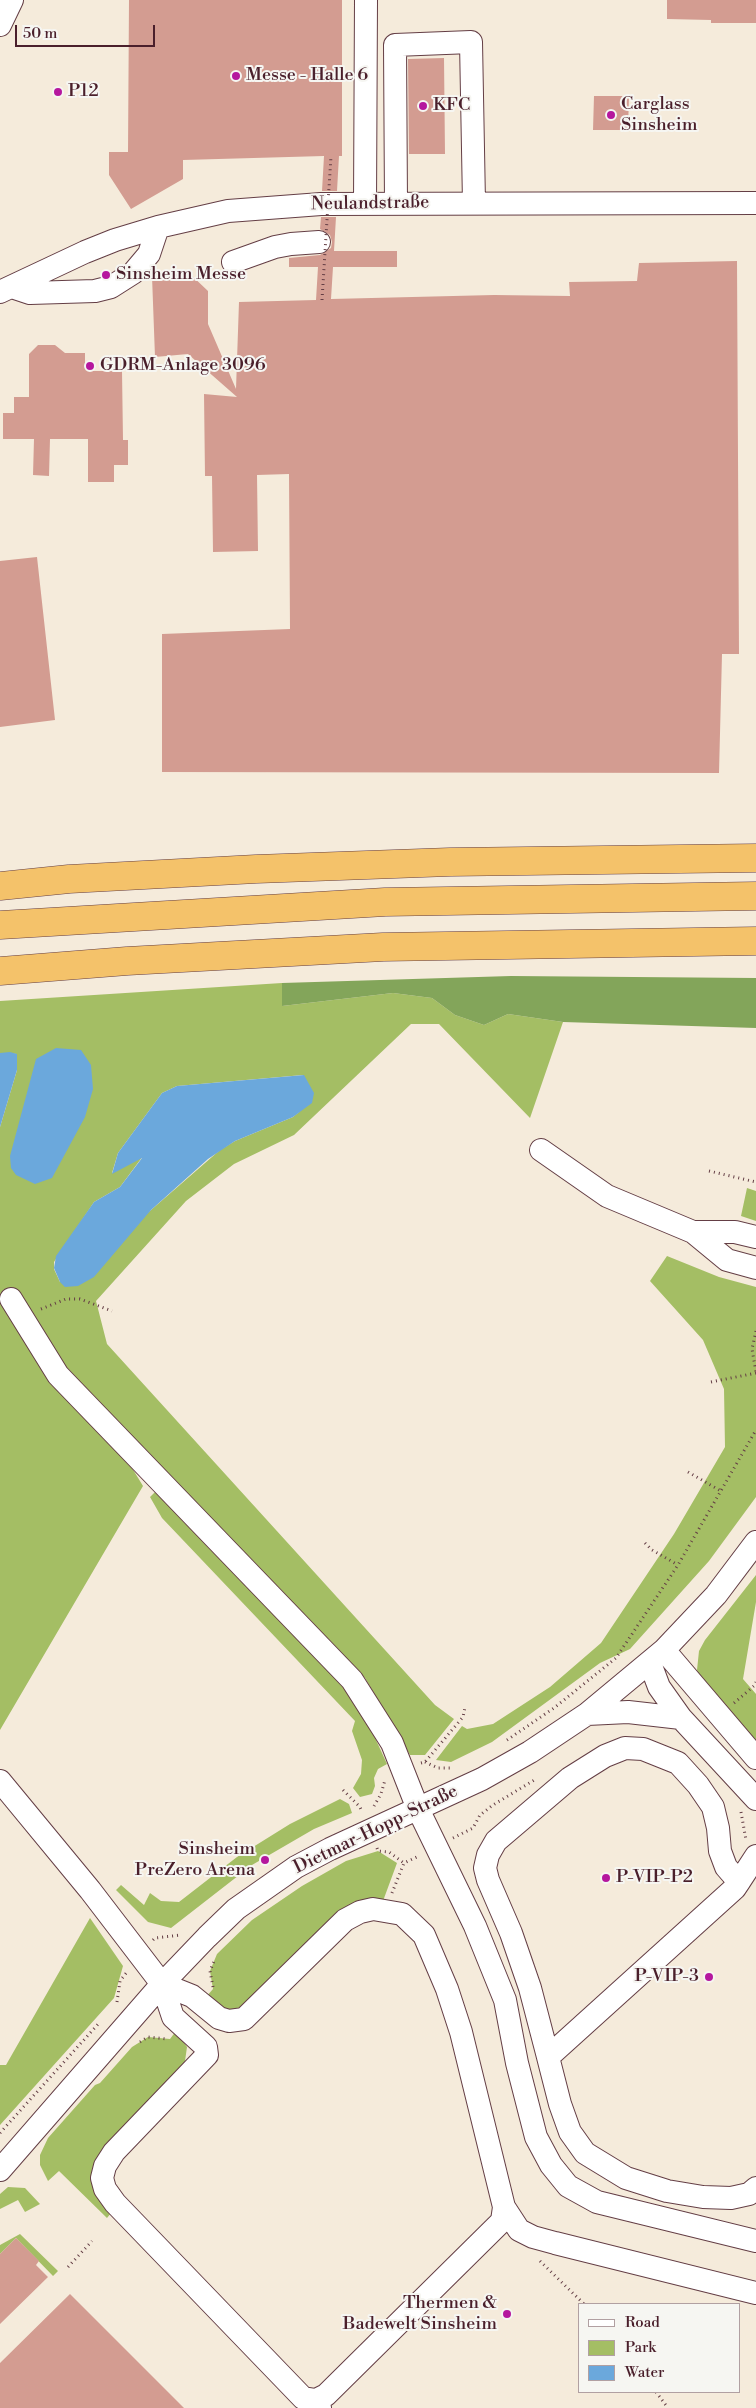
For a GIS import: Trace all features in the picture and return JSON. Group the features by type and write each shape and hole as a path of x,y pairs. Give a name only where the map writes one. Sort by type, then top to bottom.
{"highway":[{"path":"0,886 276,868 450,862 756,858"},
{"path":"0,925 385,902 756,896"},
{"path":"0,971 128,961 383,947 756,940"}],"street":[{"path":"0,25 12,0"},
{"path":"365,204 366,0"},
{"path":"396,204 395,45 471,42 474,203"},
{"name":"Neulandstraße","path":"6,289 85,252 158,227 228,210 275,206 365,204 756,203"},
{"path":"6,289 30,294 96,291 120,283 133,274 149,254 158,227"},
{"path":"233,262 275,247 319,242"},
{"path":"540,1150 607,1196 693,1232 727,1260 747,1265 751,1236 735,1232 693,1232"},
{"path":"11,1299 58,1375 352,1680 392,1743 418,1809 475,1926 505,2000 517,2063 536,2137 551,2165 568,2186 597,2202 756,2241"},
{"name":"Dietmar-Hopp-Straße","path":"0,2170 162,1984 207,1936 236,1909 266,1887 330,1849 418,1809 522,1757 587,1714 657,1656 716,1595 756,1542"},
{"path":"657,1656 659,1687 681,1718 756,1799"},
{"path":"657,1656 755,1756 749,1771 735,1775"},
{"path":"587,1714 628,1712 681,1718"},
{"path":"739,1882 726,1867 720,1852 718,1828 713,1807 698,1785 678,1763 643,1749 625,1748 605,1756 570,1778 496,1841 488,1855 485,1868 528,1981 560,2104 570,2132 585,2152 626,2178 667,2191 703,2197 731,2198 749,2194 756,2188"},
{"path":"0,1781 90,1890 162,1984 173,2017 206,2047 207,2055 114,2152 105,2166 102,2178 105,2189 114,2204 311,2403 326,2396 502,2221 504,2207"},
{"path":"548,2057 679,1941 739,1882 756,1856"},
{"path":"162,1984 192,1996 219,2018 229,2021 244,2019 345,1920 360,1912 373,1909 402,1914 424,1935 447,1989 460,2032 504,2207 518,2230 533,2237 756,2293"}],"path":[{"path":"322,300 331,156"},
{"path":"709,1171 756,1182"},
{"path":"24,1320 49,1304 66,1298 80,1299 112,1310"},
{"path":"711,1382 756,1372 752,1349 756,1331"},
{"path":"506,1740 554,1708 616,1658 678,1565 756,1430"},
{"path":"688,1472 721,1491"},
{"path":"644,1543 652,1550 678,1565"},
{"path":"459,1767 449,1769 438,1768 425,1762 463,1717 465,1707"},
{"path":"370,1853 378,1851"},
{"path":"200,2004 214,1988 210,1971 217,1954"},
{"path":"132,2047 148,2037 170,2039 181,2025"},
{"path":"69,2054 86,2072"},
{"path":"68,2267 92,2241"},
{"path":"657,2393 668,2408"}],"green space":[{"path":"511,976 756,978 756,1028 563,1022 508,1014 484,1025 455,1015 432,998 393,993 282,1006 282,983"},
{"path":"282,983 282,1006 393,993 432,998 455,1015 484,1025 508,1014 563,1022 530,1118 439,1024 411,1024 294,1135 234,1164 186,1201 96,1301 107,1344 435,1705 454,1719 425,1755 410,1755 365,1678 137,1455 129,1463 143,1486 0,1730 0,1127 17,1070 17,1054 0,1053 0,1001","holes":["303,1075 299,1112 293,1117 235,1141 220,1150 151,1210 60,1282 54,1269 54,1262 94,1202 120,1187 143,1156 112,1173 118,1153 162,1093 177,1086"]},
{"path":"747,1188 756,1191 756,1221 741,1216"},
{"path":"667,1256 719,1277 756,1287 756,1497 709,1561 630,1649 600,1663 492,1742 451,1762 436,1760 462,1726 467,1729 493,1724 550,1687 601,1643 674,1534 725,1447 724,1389 703,1340 650,1281"},
{"path":"157,1490 342,1683 366,1718 387,1764 378,1769 374,1778 375,1786 372,1794 360,1797 353,1788 361,1774 362,1760 352,1731 355,1721 162,1518 150,1497"},
{"path":"756,1575 756,1602 743,1679 756,1694 756,1746 704,1686 697,1670 699,1651 705,1640"},
{"path":"340,1799 349,1804 352,1813 314,1829 252,1865 171,1928 148,1922 116,1890 121,1885 144,1905 150,1893 161,1901 179,1902 237,1857 290,1824"},
{"path":"378,1851 397,1863 383,1901 247,2006 235,2011 221,2010 206,1997 213,1989 210,1971 217,1954 252,1920 302,1886 346,1861"},
{"path":"90,1918 123,1966 114,1998 0,2125 0,2065 6,2065"},
{"path":"176,2031 187,2047 185,2061 178,2077 104,2153 111,2213 107,2218 59,2171 48,2181 40,2165 40,2155 48,2138 132,2047 148,2037 170,2039"},
{"path":"8,2187 25,2188 40,2204 25,2212 18,2200 0,2209 0,2194"},
{"path":"20,2234 58,2271 53,2276 16,2238 0,2254 0,2245"}],"water":[{"path":"56,1048 81,1050 91,1065 93,1089 85,1117 52,1178 35,1184 16,1175 11,1168 10,1156 36,1059"},
{"path":"10,1052 17,1054 17,1070 0,1127 0,1053"},
{"path":"304,1075 314,1093 312,1103 293,1117 235,1141 208,1159 151,1210 94,1277 78,1286 65,1287 60,1282 54,1268 56,1256 94,1202 120,1187 142,1158 112,1174 118,1153 162,1093 177,1086"}],"building":[{"name":"Messe - Halle 6","path":"129,0 342,0 342,156 339,156 337,191 322,191 324,156 183,160 183,179 131,209 109,175 109,152 128,152"},
{"path":"667,0 756,0 756,23 711,23 711,20 667,19"},
{"name":"KFC","path":"444,58 445,154 409,154 408,59"},
{"path":"594,96 629,96 628,130 593,130"},
{"path":"321,217 336,217 334,251 397,251 397,267 333,267 331,299 494,295 570,296 569,282 637,281 639,263 737,261 739,654 722,654 719,773 162,772 162,634 290,629 289,474 257,475 258,551 213,552 212,476 205,476 204,394 237,397 188,354 155,357 152,276 189,273 208,291 208,324 236,389 239,302 316,300 318,267 289,267 289,258 320,255 331,248 330,235 320,229"},
{"path":"38,345 55,345 65,353 85,353 85,364 91,363 91,371 122,371 123,440 128,440 128,465 114,465 114,482 88,482 88,439 50,439 49,476 33,475 34,439 3,439 3,413 14,413 14,397 29,397 29,354"},
{"path":"37,557 55,720 0,727 0,561"},
{"path":"16,2238 39,2261 36,2265 48,2277 0,2324 0,2254"},
{"path":"70,2294 184,2408 0,2408 0,2363"}],"place":[{"name":"Messe - Halle 6","path":"236,76"},
{"name":"P12","path":"58,92"},
{"name":"KFC","path":"423,106"},
{"name":"Carglass Sinsheim","path":"611,115"},
{"name":"Sinsheim Messe","path":"106,275"},
{"name":"GDRM-Anlage 3096","path":"90,366"},
{"name":"Sinsheim PreZero Arena","path":"265,1860"},
{"name":"P-VIP-P2","path":"606,1878"},
{"name":"P-VIP-3","path":"709,1977"},
{"name":"Thermen & Badewelt Sinsheim","path":"507,2314"}]}
